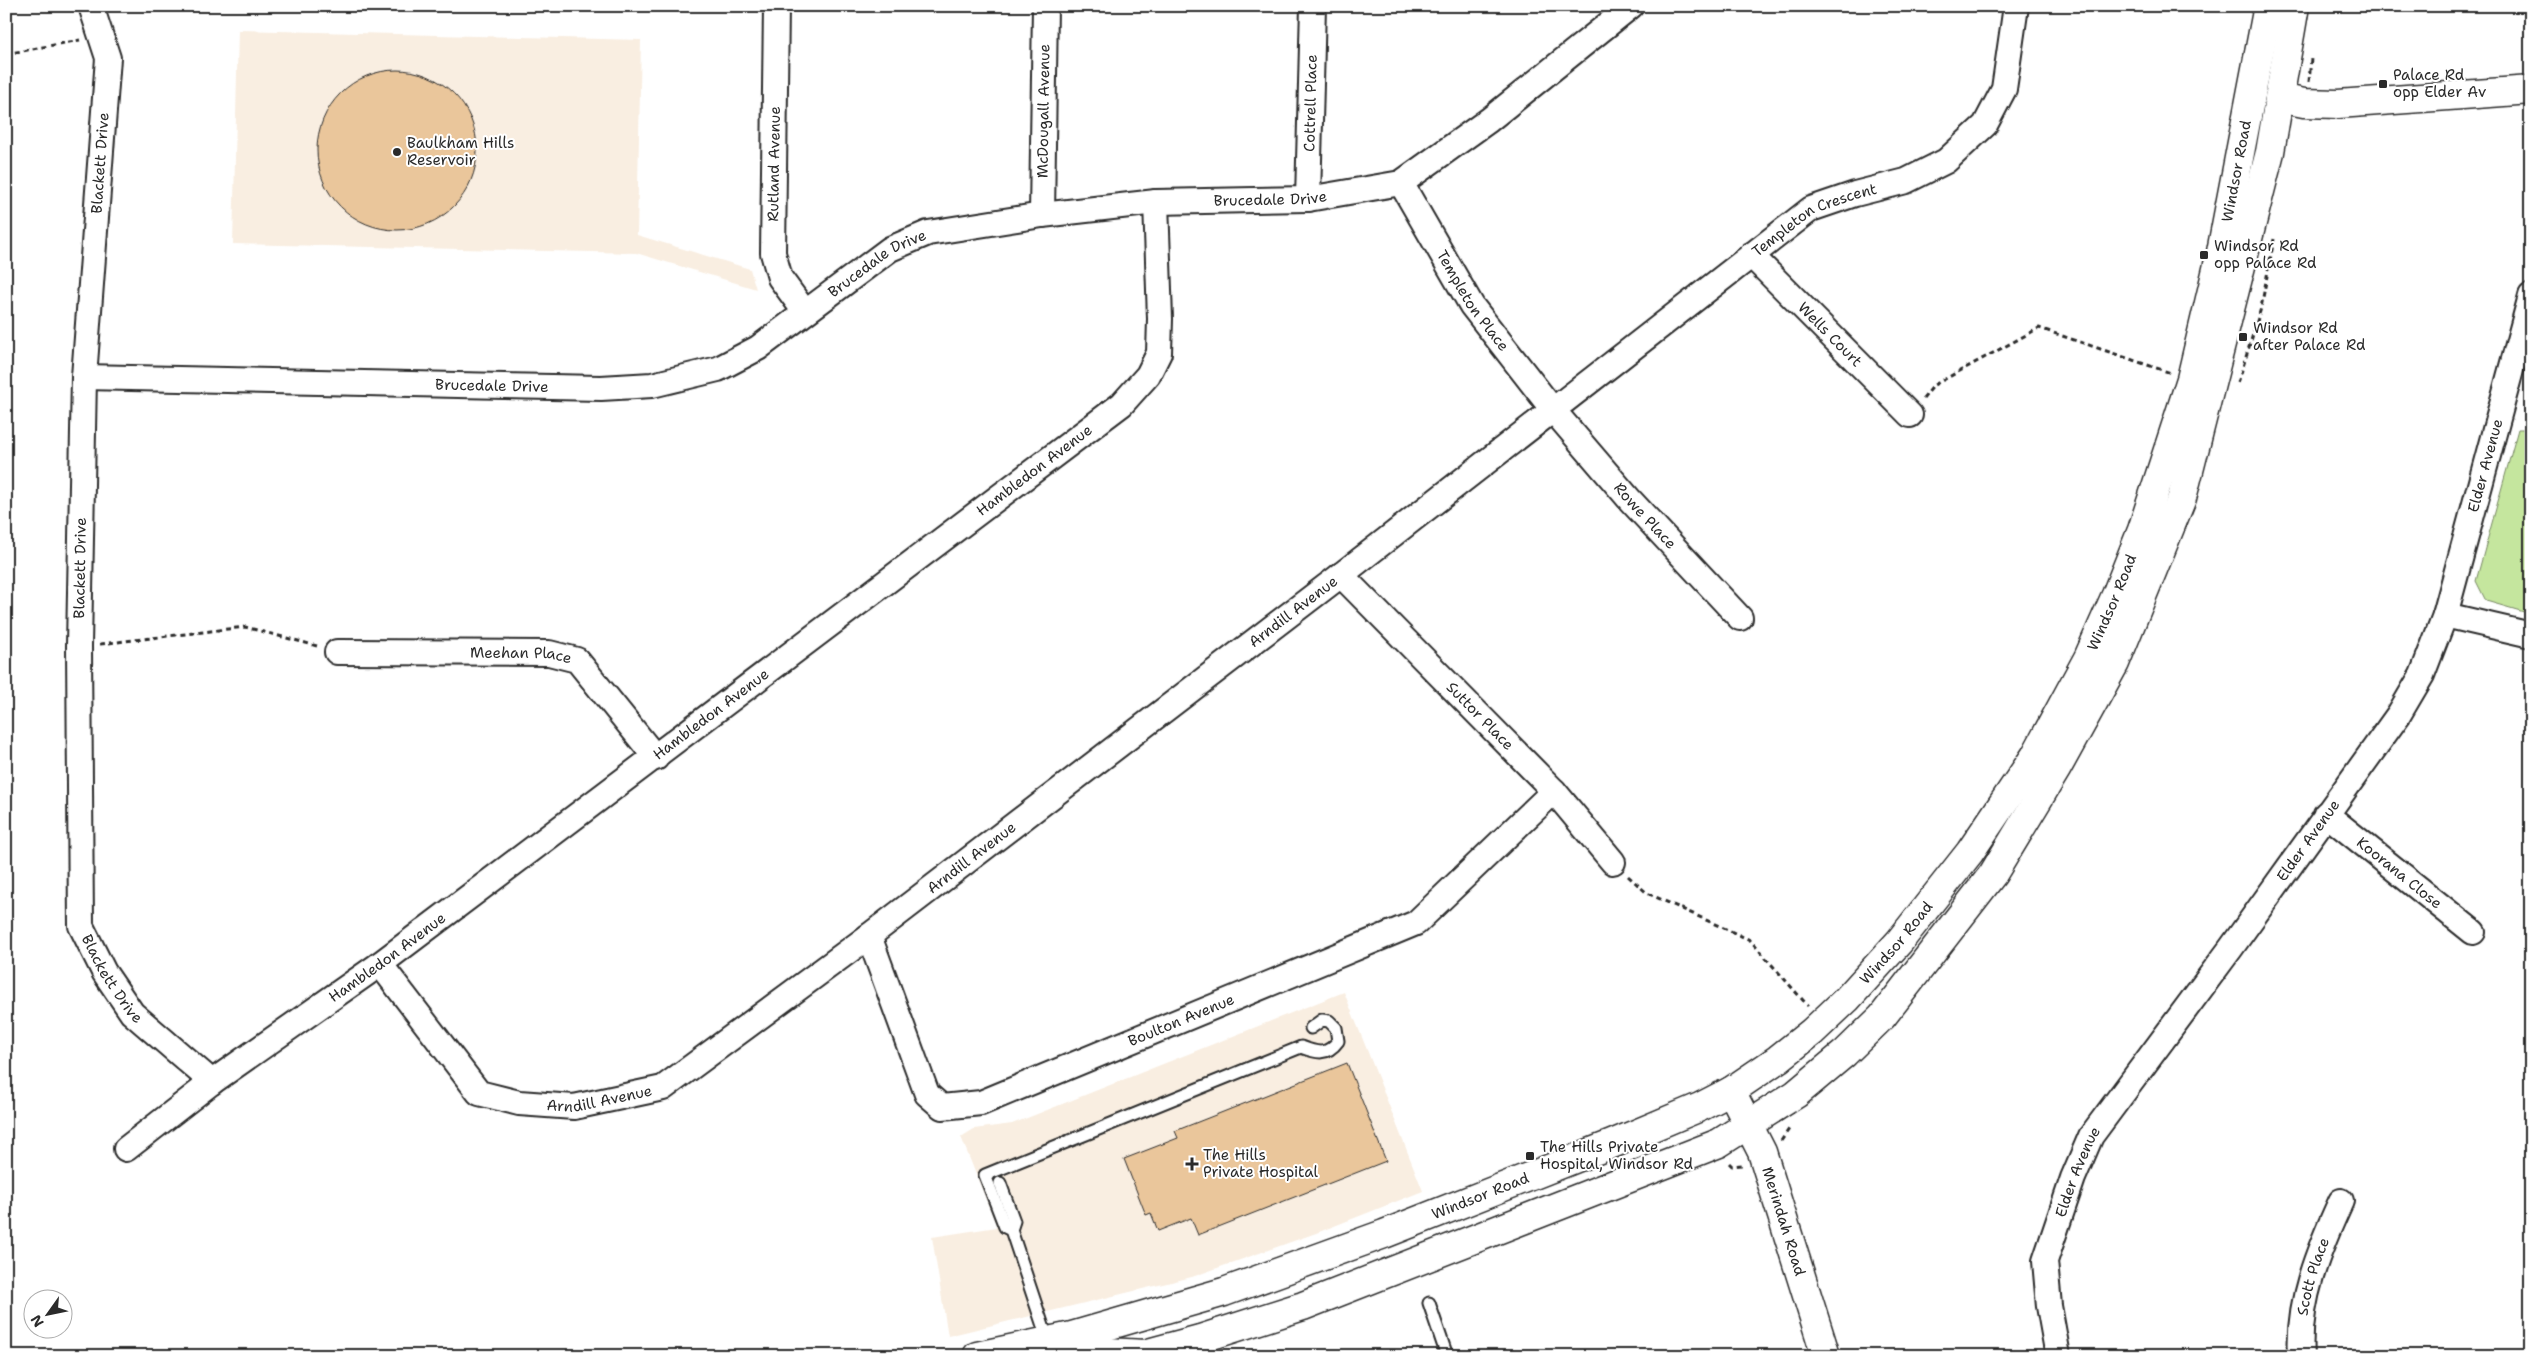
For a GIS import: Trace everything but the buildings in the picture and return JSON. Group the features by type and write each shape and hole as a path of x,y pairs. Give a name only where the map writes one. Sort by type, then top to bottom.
{"main road":[{"name":"Windsor Road","path":"977,1356 1038,1348 1195,1301 1286,1270 1612,1144 1700,1107 1731,1091 1778,1059 1847,999 1899,942 1970,852 2004,803 2035,756 2088,658 2116,595 2142,530 2191,379 2220,252 2268,6"},
{"name":"Windsor Road","path":"1038,1348 1142,1355 1200,1339 1303,1306 1665,1166 1719,1143 1796,1094 1845,1053 1882,1017 1993,874 2057,768 2115,663 2182,498 2270,152 2275,88 2295,6"},
{"path":"2275,88 2304,103 2338,104 2531,90"},
{"name":"Merindah Road","path":"1731,1091 1762,1152 1826,1356"}],"street":[{"name":"Blackett Drive","path":"91,6 108,58 84,377 79,646 81,926 104,972 132,1013 212,1082"},
{"name":"Rutland Avenue","path":"776,6 774,253 780,278 805,312"},
{"name":"McDougall Avenue","path":"1042,215 1045,6"},
{"name":"Cottrell Place","path":"1308,199 1313,6"},
{"name":"Brucedale Drive","path":"84,377 591,388 652,385 718,369 758,348 890,249 928,233 1042,215 1156,202 1308,199 1402,184 1489,120 1632,6"},
{"name":"Templeton Crescent","path":"1554,410 1811,210 1855,194 1906,181 1946,161 1985,125 2004,89 2016,6"},
{"name":"Templeton Place","path":"1402,184 1472,306 1554,410"},
{"name":"Hambledon Avenue","path":"126,1149 212,1082 380,964 656,758 1122,404 1148,375 1159,353 1160,319 1156,202"},
{"name":"Wells Court","path":"1751,255 1910,415"},
{"name":"Elder Avenue","path":"2058,1356 2049,1306 2045,1260 2073,1178 2091,1136 2231,948 2399,714 2422,675 2445,615 2531,296"},
{"name":"Arndill Avenue","path":"380,964 478,1093 519,1104 574,1107 663,1088 869,936 1554,410"},
{"name":"Rowe Place","path":"1554,410 1630,500 1740,618"},
{"name":"Suttor Place","path":"1341,575 1554,791 1613,862"},
{"path":"2445,615 2531,635"},
{"name":"Meehan Place","path":"337,652 549,653 577,660 656,758"},
{"name":"Boulton Avenue","path":"869,936 927,1094 942,1107 982,1103 1416,923 1554,791"},
{"name":"Koorana Close","path":"2326,814 2473,932"},
{"name":"Scott Place","path":"2301,1356 2300,1344 2305,1303 2315,1259 2341,1201"}],"lane":[{"path":"1011,1230 1005,1227 985,1175 1301,1047 1316,1053 1325,1052 1332,1049 1338,1041 1336,1028 1329,1021 1322,1020 1311,1028"},
{"path":"1000,1183 1014,1221 1011,1230 1038,1348"},
{"path":"1429,1303 1447,1356"}],"path":[{"path":"6,54 101,37"},
{"path":"1910,415 1934,385 2039,328 2173,374"},
{"path":"79,646 245,627 337,652"},
{"path":"1613,862 1647,893 1750,940 1822,1022"}],"shaded area":[{"path":"238,30 641,40 637,235 750,269 756,289 636,253 233,244"},
{"name":"The Hills Private Hospital","path":"1344,992 1423,1191 1319,1232 1192,1277 948,1336 932,1237 997,1227 961,1137 974,1129 1012,1124"}],"green space":[{"path":"2518,429 2531,429 2531,614 2486,601 2476,581"}],"place":[{"name":"Palace Rd opp Elder Av","path":"2383,84"},
{"name":"Baulkham Hills Reservoir","path":"397,152"},
{"name":"Windsor Rd opp Palace Rd","path":"2204,255"},
{"name":"Windsor Rd after Palace Rd","path":"2243,337"},
{"name":"The Hills Private Hospital, Windsor Rd","path":"1530,1156"},
{"name":"The Hills Private Hospital","path":"1192,1164"}]}
